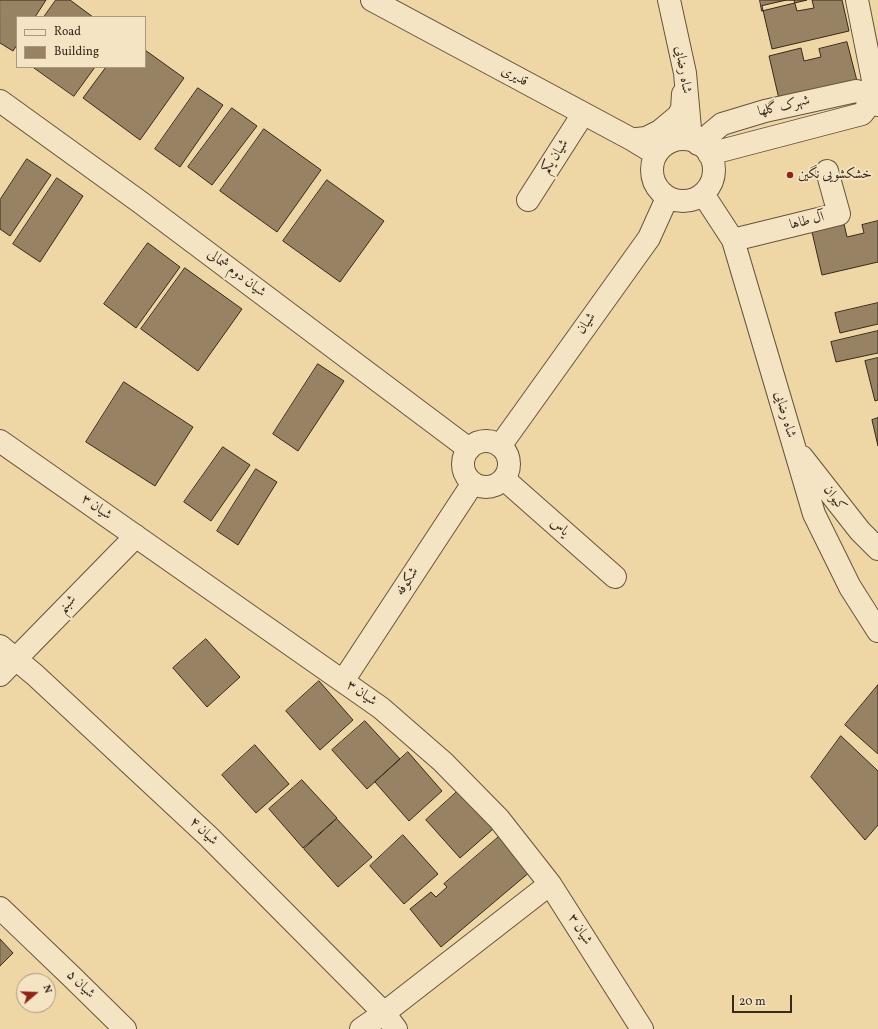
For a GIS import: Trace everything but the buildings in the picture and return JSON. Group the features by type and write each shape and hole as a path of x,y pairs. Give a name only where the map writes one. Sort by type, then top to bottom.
{"street":[{"name":"قدیری","path":"372,0 633,140 656,154"},
{"name":"شاه رضایی","path":"669,0 700,146"},
{"path":"857,0 877,99"},
{"path":"633,140 646,138 660,131 678,116 682,109 684,73"},
{"name":"شهرک گلها","path":"700,146 862,114 877,99"},
{"name":"شیان دوم شمالی","path":"0,101 140,202 469,449"},
{"name":"شیان یکم","path":"528,200 583,114"},
{"path":"681,139 700,146 713,162 713,179 709,187 703,194 686,202 667,198 654,183 652,164 656,154 671,142 681,139"},
{"name":"آل طاها","path":"732,240 839,214 827,171"},
{"name":"شاه رضایی","path":"703,194 732,240 814,514 850,587 878,631"},
{"name":"شیان","path":"500,446 649,238 667,198"},
{"name":"شیان ۳","path":"0,441 381,708 443,762 499,819 550,884 642,1029"},
{"path":"487,441 494,442 500,446 505,451 509,465 504,479 492,486 486,487 473,483 464,471 463,463 469,449 480,442 487,441"},
{"name":"کیوان","path":"793,446 860,531 878,549"},
{"name":"یاس","path":"504,479 615,576"},
{"name":"شکوفه","path":"343,681 473,483"},
{"name":"شبنم","path":"0,675 8,652 136,536"},
{"name":"شیان ۴","path":"8,652 36,675 209,837 390,1021"},
{"path":"360,1029 390,1021 550,884"},
{"name":"شیان ۵","path":"0,908 125,1029"}],"place":[{"name":"خشکشویی نگین","path":"790,175"}]}
